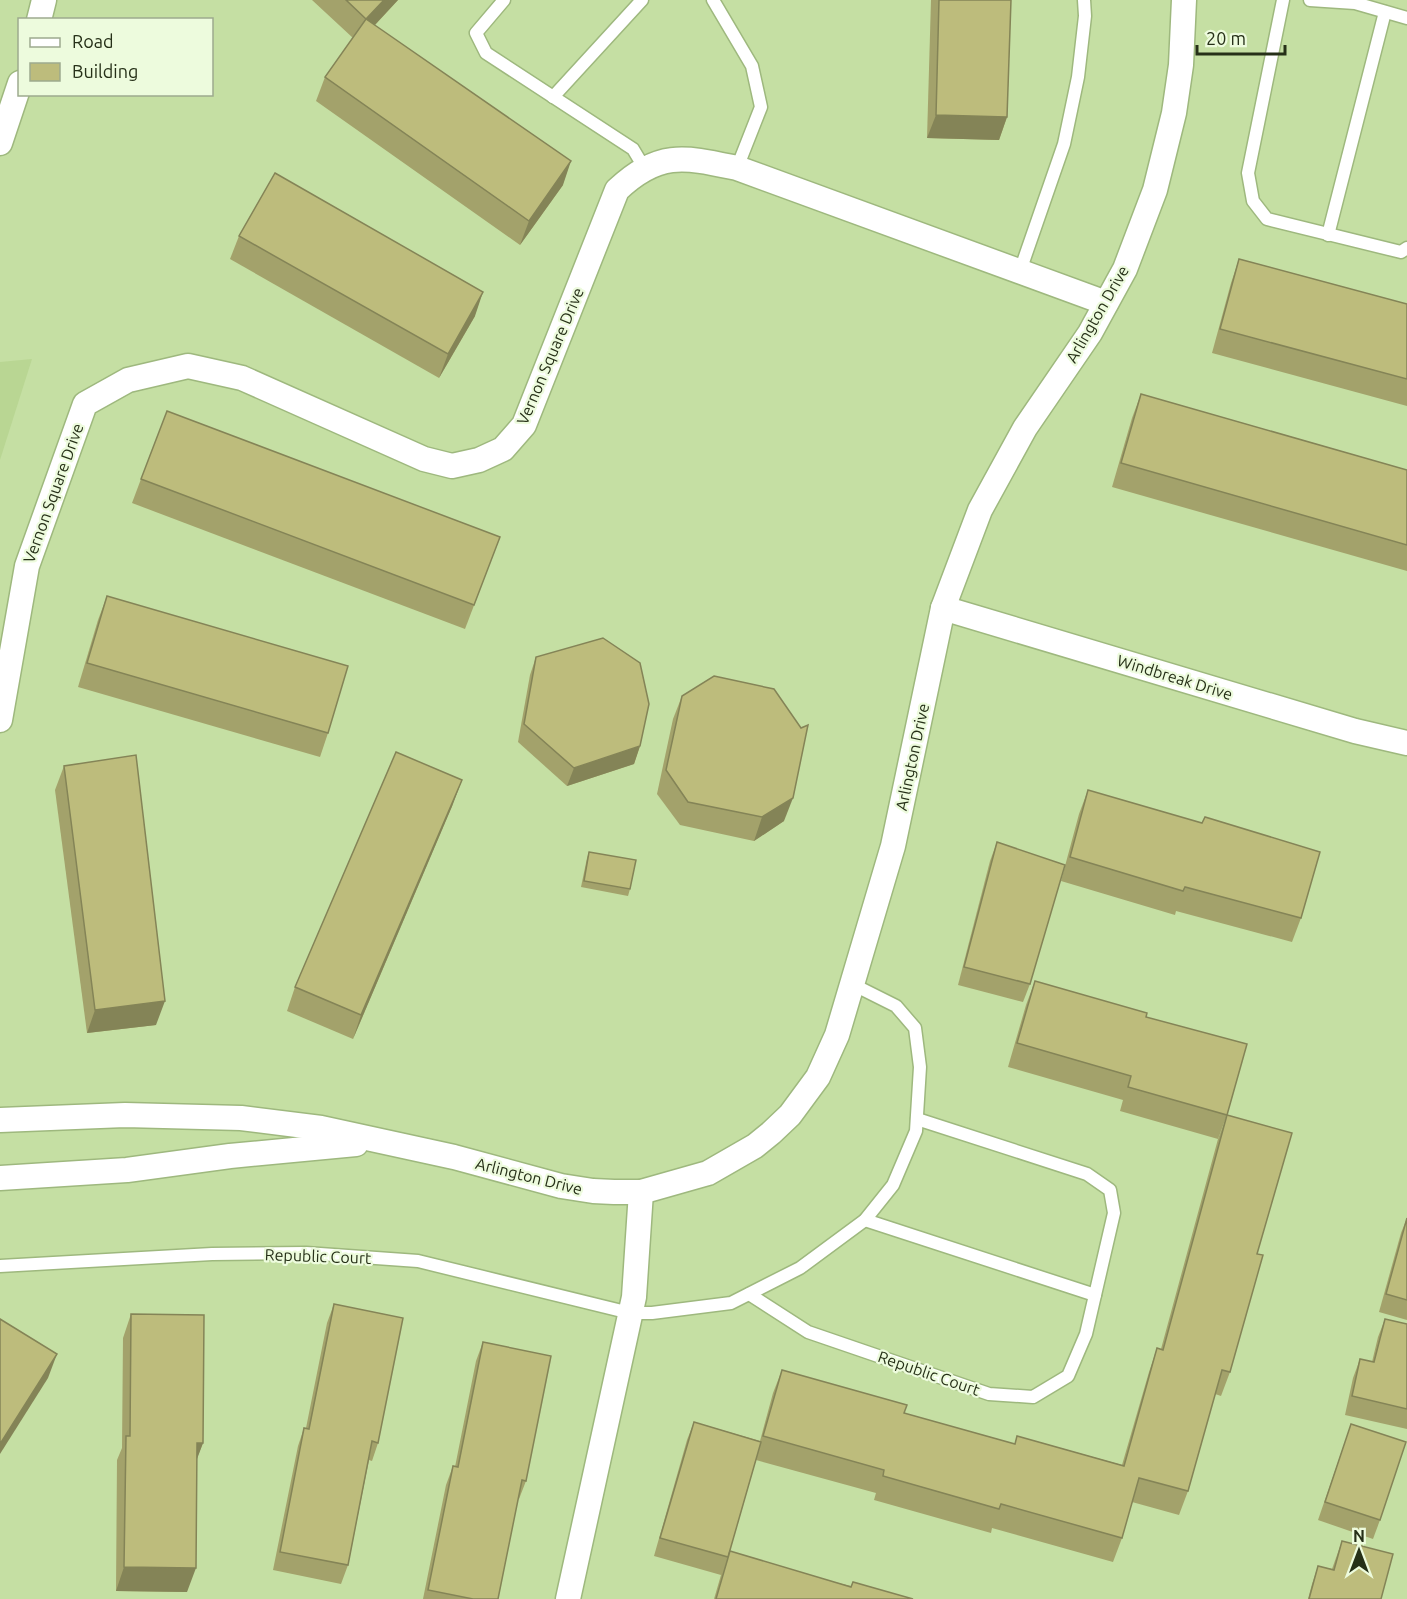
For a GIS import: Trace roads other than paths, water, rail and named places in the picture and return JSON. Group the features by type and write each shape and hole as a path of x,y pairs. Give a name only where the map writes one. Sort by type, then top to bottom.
{"street":[{"path":"40,18 44,0"},
{"name":"Arlington Drive","path":"0,1120 125,1115 241,1118 321,1128 454,1157 561,1186 593,1191 641,1192 708,1173 755,1146 771,1133 790,1115 818,1077 837,1035 893,846 943,608 980,510 1025,428 1090,333 1107,303 1125,269 1155,190 1174,113 1181,65 1184,0"},
{"path":"0,143 18,89"},
{"name":"Vernon Square Drive","path":"0,720 27,566 85,404 128,380 188,366 242,378 424,459 452,466 479,460 503,449 524,425 618,190 634,174 664,160 692,158 737,168 1107,303"},
{"name":"Windbreak Drive","path":"943,608 1355,731 1407,743"},
{"name":"Arlington Drive","path":"0,1178 127,1170 283,1150 382,1142"},
{"path":"568,1599 634,1297 641,1192"}],"lane":[{"path":"504,0 476,33 486,53 633,149 645,169"},
{"path":"553,97 642,0"},
{"path":"713,0 752,66 761,107 737,168"},
{"path":"1020,271 1064,144 1078,77 1085,16 1084,0"},
{"path":"1283,0 1248,173 1253,201 1267,219 1401,252 1407,248"},
{"path":"1310,0 1355,3 1407,18"},
{"path":"1328,235 1384,12"},
{"name":"Republic Court","path":"0,1266 212,1254 306,1253 418,1261 630,1313 652,1313 731,1303 800,1268 865,1220 893,1185 916,1131 920,1067 915,1028 896,1006 852,984"},
{"name":"Republic Court","path":"748,1294 808,1332 989,1394 1033,1397 1068,1376 1086,1334 1114,1213 1110,1190 1088,1174 917,1119"},
{"path":"865,1220 1095,1295"}]}
